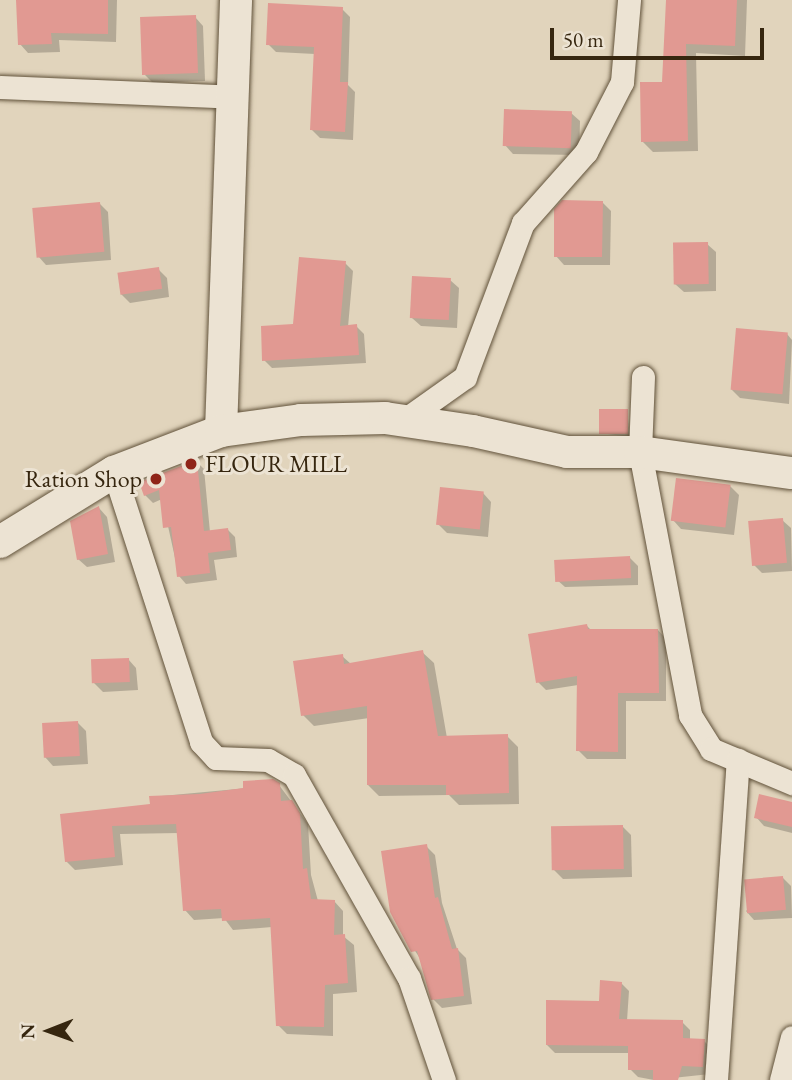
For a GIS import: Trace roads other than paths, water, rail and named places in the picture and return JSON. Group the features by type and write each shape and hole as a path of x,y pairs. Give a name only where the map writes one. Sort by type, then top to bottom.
{"main road":[{"path":"221,431 236,0"},
{"path":"0,542 114,472 221,431 301,419 402,421 474,430 567,452 640,452 792,473"}],"street":[{"path":"402,421 464,377 523,223 586,152 622,82 629,0"},
{"path":"0,87 234,97"},
{"path":"643,377 640,452 690,715 710,749 792,783"},
{"path":"114,472 201,742 216,758 268,760 294,775 410,978 444,1080"},
{"path":"716,1080 738,760"},
{"path":"781,1080 792,1037"}],"place":[{"name":"FLOUR MILL","path":"191,464"},
{"name":"Ration Shop","path":"156,479"}]}
